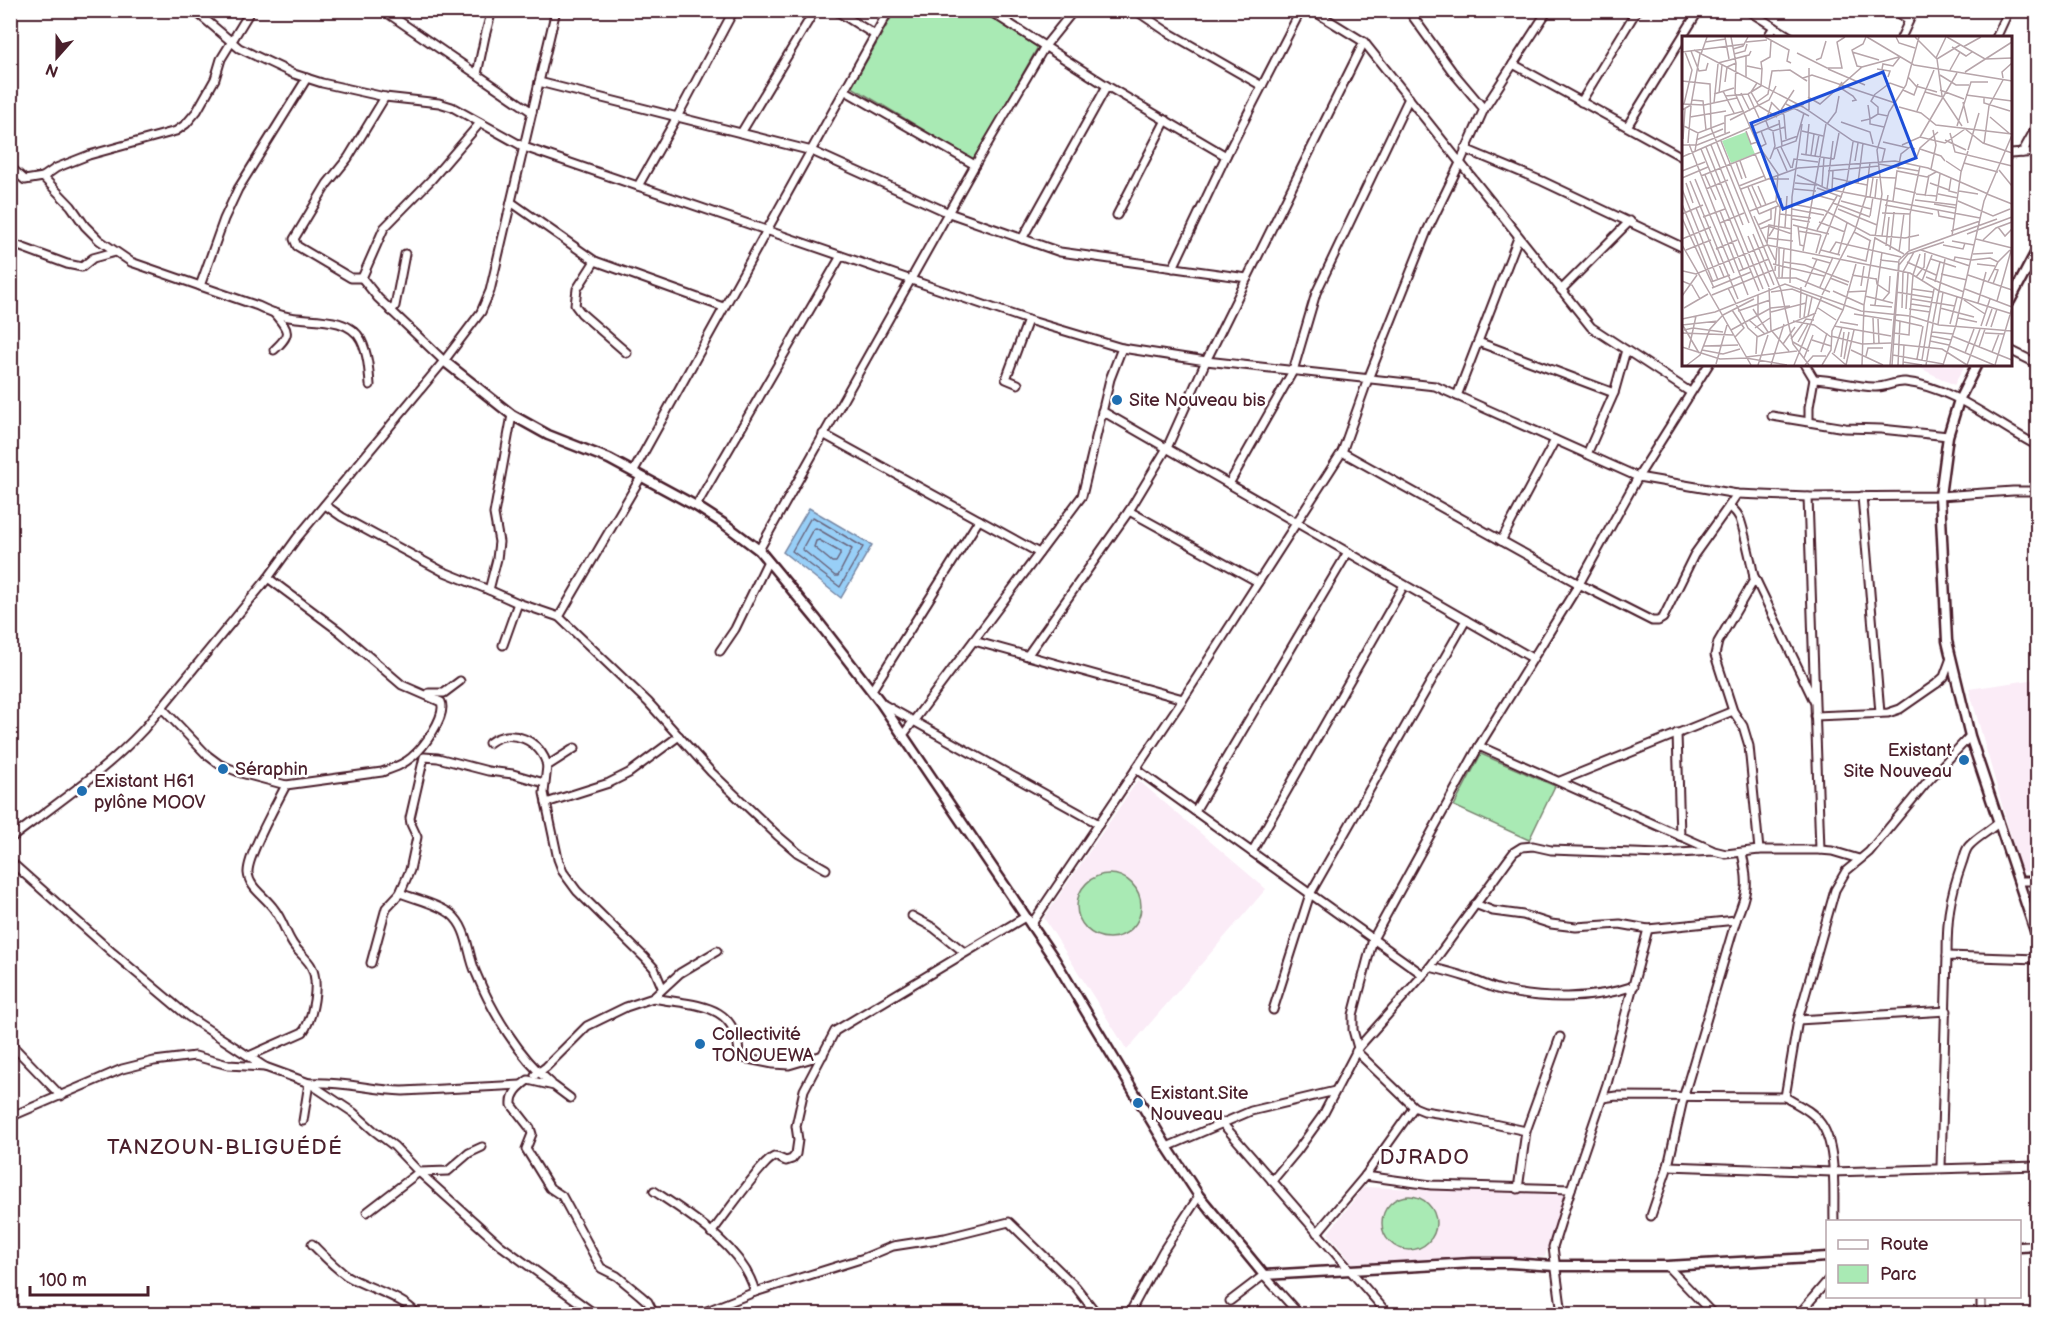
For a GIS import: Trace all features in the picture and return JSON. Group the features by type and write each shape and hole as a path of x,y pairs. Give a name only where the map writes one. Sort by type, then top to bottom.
{"street":[{"path":"194,10 239,48 307,78 385,97 439,103 452,107 524,147 1028,320 1122,348 1206,361 1435,386 1638,477 1737,494 1808,497 1940,496 2037,491"},
{"path":"10,167 25,180 43,177 56,168 89,155 181,128 197,111 215,79 221,59 251,10"},
{"path":"382,10 392,13 532,112"},
{"path":"477,74 484,36 492,10"},
{"path":"10,838 80,788 124,751 268,578 297,538 444,361 481,312 490,291 556,10"},
{"path":"638,186 734,10"},
{"path":"741,133 814,10"},
{"path":"835,10 875,35"},
{"path":"559,617 637,475 723,307 889,10"},
{"path":"988,10 1107,86 1226,156"},
{"path":"759,550 975,165 1045,46 1074,10"},
{"path":"1135,10 1166,31 1263,86"},
{"path":"1173,268 1226,156 1300,10"},
{"path":"1312,10 1364,42 1591,327 1690,392"},
{"path":"1408,10 1452,71 1484,109"},
{"path":"1581,102 1637,10"},
{"path":"1683,36 1699,10"},
{"path":"1747,10 1789,36"},
{"path":"1894,10 1910,20"},
{"path":"1902,36 1914,10"},
{"path":"1997,36 2009,10"},
{"path":"1031,925 1183,699 1342,452 1368,379 1427,231 1465,148 1484,109 1544,12"},
{"path":"1768,36 1774,27"},
{"path":"1628,126 1682,38"},
{"path":"1027,656 1129,511 1167,448 1246,278 1364,42"},
{"path":"1513,64 1682,157"},
{"path":"200,286 224,219 238,189 307,78"},
{"path":"539,82 812,151 949,213 1060,252 1246,278"},
{"path":"1022,239 1107,86"},
{"path":"844,90 975,165"},
{"path":"362,278 351,278 297,246 294,239 327,184 348,158 385,97"},
{"path":"1230,484 1293,371 1316,293 1409,98"},
{"path":"1117,215 1166,120"},
{"path":"362,278 384,228 439,172 480,123"},
{"path":"2022,153 2037,124"},
{"path":"1465,148 1630,221 1682,247"},
{"path":"2012,154 2037,152"},
{"path":"43,177 71,206 85,226 115,252 131,262 274,313 335,323 355,331 361,340 368,362 370,386"},
{"path":"511,202 595,261 723,307"},
{"path":"1561,290 1630,221"},
{"path":"1457,396 1518,238"},
{"path":"10,243 67,264 82,267 93,258 115,252"},
{"path":"2013,290 2028,269 2037,248"},
{"path":"391,311 395,306 405,254"},
{"path":"696,506 841,256"},
{"path":"595,261 577,289 575,305 581,313 627,353"},
{"path":"2028,269 2037,272"},
{"path":"362,278 391,311 444,361 512,415 548,435 609,459 696,506 759,550 872,690 903,735 1079,999 1167,1147 1199,1196 1299,1314"},
{"path":"274,313 288,332 285,340 274,350"},
{"path":"1018,384 1006,379 1028,320"},
{"path":"1478,342 1614,393"},
{"path":"903,735 1082,496 1110,379 1122,348"},
{"path":"1587,454 1614,393 1626,350"},
{"path":"2012,351 2037,364"},
{"path":"1526,1131 1424,1111 1414,1107 1357,1050 1353,1015 1374,939 1479,746 1579,584 1638,477 1708,366"},
{"path":"1806,366 1815,379 1809,408 1809,422"},
{"path":"1976,366 1959,400 1948,436 1940,496 1947,640 1971,736 2037,940"},
{"path":"1815,379 1874,387 1904,382 1934,390 1959,400 2037,446"},
{"path":"1102,411 1532,658"},
{"path":"489,590 497,561 499,542 494,514 512,415"},
{"path":"1772,416 1845,428 1948,436"},
{"path":"823,434 1039,553"},
{"path":"1501,541 1555,440"},
{"path":"1342,452 1579,584 1652,621 1663,618 1694,555 1737,494"},
{"path":"1862,496 1880,713"},
{"path":"1808,497 1820,850"},
{"path":"325,506 442,571 518,603 559,617 648,702 711,772 777,835 798,853 826,869"},
{"path":"1729,506 1740,519 1754,575 1815,704"},
{"path":"1129,511 1258,582"},
{"path":"872,690 979,520"},
{"path":"1195,811 1348,552"},
{"path":"720,651 735,629 768,561"},
{"path":"1754,575 1754,580 1718,642 1715,655 1732,711 1743,726 1749,746 1759,850"},
{"path":"268,578 339,631 402,685 442,697"},
{"path":"1252,852 1404,585"},
{"path":"503,645 518,603"},
{"path":"1273,1010 1310,894 1466,620"},
{"path":"974,641 1183,699"},
{"path":"1815,716 1880,713 1900,708 1944,677 1951,657"},
{"path":"442,697 460,681"},
{"path":"162,708 219,764 241,773 285,785 382,772 395,767 414,756 441,718 442,697"},
{"path":"881,703 1099,824"},
{"path":"1560,781 1732,711"},
{"path":"489,743 509,734 538,748 543,754 547,766 544,783 546,803 563,872 577,891 645,958 656,972 662,987"},
{"path":"1677,734 1680,836"},
{"path":"546,803 609,783 629,773 679,736"},
{"path":"1785,1097 1798,1020 1835,890 1846,871 1869,852 1926,783 1971,736"},
{"path":"1479,746 1714,851 1742,854 1759,850 1820,850 1859,859"},
{"path":"547,766 575,748"},
{"path":"414,756 513,774 544,783"},
{"path":"371,963 386,908 400,893 410,870 417,837 410,818 424,757"},
{"path":"1136,769 1422,974"},
{"path":"249,1056 303,1032 310,1018 314,996 311,966 294,946 274,909 251,883 248,876 251,857 285,785"},
{"path":"1941,1167 1949,906 1968,846 1999,822"},
{"path":"1272,1181 1311,1132 1357,1050 1430,967 1514,852 1522,847 1533,846 1551,850 1660,854 1714,851"},
{"path":"1651,1216 1668,1166 1684,1095 1736,920 1747,896 1748,884 1742,854"},
{"path":"10,861 173,1004 265,1067 309,1083 354,1113 394,1146 419,1172 500,1245 595,1314"},
{"path":"2019,881 2037,881"},
{"path":"400,893 450,913 460,925 474,970 486,998 538,1073 570,1098"},
{"path":"1475,904 1493,911 1576,927 1620,924 1648,929 1736,920"},
{"path":"912,916 934,928 964,952"},
{"path":"711,1233 760,1169 772,1158 777,1157 786,1161 792,1159 796,1154 798,1140 796,1126 804,1090 835,1032 1025,917"},
{"path":"1562,1314 1553,1247 1603,1098 1648,929"},
{"path":"653,998 662,987 680,973 717,951"},
{"path":"1947,956 2037,959"},
{"path":"1430,967 1526,995 1576,996 1618,992 1634,986"},
{"path":"1618,992 1630,1000"},
{"path":"654,1314 648,1302 640,1295 617,1276 601,1268 562,1196 550,1188 527,1152 532,1134 512,1105 513,1096 521,1085 538,1073 588,1026 626,1007 653,998 696,1004 723,1016 735,1029 739,1055 743,1058 789,1065 823,1055"},
{"path":"1798,1020 1947,1011"},
{"path":"1518,1189 1526,1131 1560,1037"},
{"path":"10,1043 62,1096"},
{"path":"10,1117 122,1069 184,1056 205,1057 228,1065 265,1067"},
{"path":"528,1080 554,1086"},
{"path":"309,1083 331,1082 388,1091 521,1085"},
{"path":"303,1121 309,1083"},
{"path":"1607,1084 1616,1096"},
{"path":"1167,1147 1251,1111 1335,1091"},
{"path":"1603,1098 1684,1095 1785,1097 1813,1115 1826,1131 1832,1172 1834,1220"},
{"path":"1317,1233 1365,1176 1414,1107"},
{"path":"1221,1123 1388,1314"},
{"path":"367,1212 419,1172 448,1171 469,1153 482,1147"},
{"path":"1668,1166 1832,1172 1941,1167 2037,1166"},
{"path":"1365,1176 1431,1185 1571,1189"},
{"path":"654,1191 711,1233 746,1268 755,1292"},
{"path":"1129,1314 1163,1251 1199,1196"},
{"path":"699,1314 755,1292 864,1258 894,1246 945,1238 1009,1222 1075,1286 1096,1314"},
{"path":"312,1244 347,1276 404,1304 417,1314"},
{"path":"2021,1247 2037,1246"},
{"path":"1230,1300 1264,1275 1347,1269 1472,1263 1667,1266 1826,1257"},
{"path":"1667,1266 1713,1314"},
{"path":"1799,1314 1826,1281"},
{"path":"1981,1298 1981,1314"}],"shaded area":[{"path":"1916,366 1964,366 1954,385"},
{"path":"2037,679 2037,871 2021,872 1969,689"},
{"path":"1138,780 1266,889 1127,1050 1044,918"},
{"path":"1364,1187 1564,1194 1545,1257 1352,1263 1328,1233"}],"green space":[{"path":"895,11 982,11 1039,45 974,160 852,87"},
{"path":"1481,754 1555,786 1529,840 1454,806"},
{"path":"1103,874 1115,874 1132,883 1139,894 1141,906 1139,918 1132,929 1115,938 1103,938 1091,933 1082,924 1077,912 1077,900 1082,888 1091,879"},
{"path":"1404,1196 1414,1196 1424,1200 1432,1208 1436,1223 1432,1238 1424,1246 1414,1250 1404,1250 1394,1246 1386,1238 1382,1228 1382,1218 1386,1208 1394,1200"}],"water":[{"path":"809,508 872,545 841,598 783,552"}],"place":[{"name":"Site Nouveau bis","path":"1117,400"},
{"name":"Existant Site Nouveau","path":"1964,760"},
{"name":"Séraphin","path":"223,769"},
{"name":"Existant H61 pylône MOOV","path":"82,791"},
{"name":"Collectivité TONOUEWA","path":"700,1044"},
{"name":"Existant.Site Nouveau","path":"1138,1103"}],"district":[{"name":"TANZOUN-BLIGUÉDÉ","path":"225,1147"},
{"name":"DJRADO","path":"1425,1158"}]}
